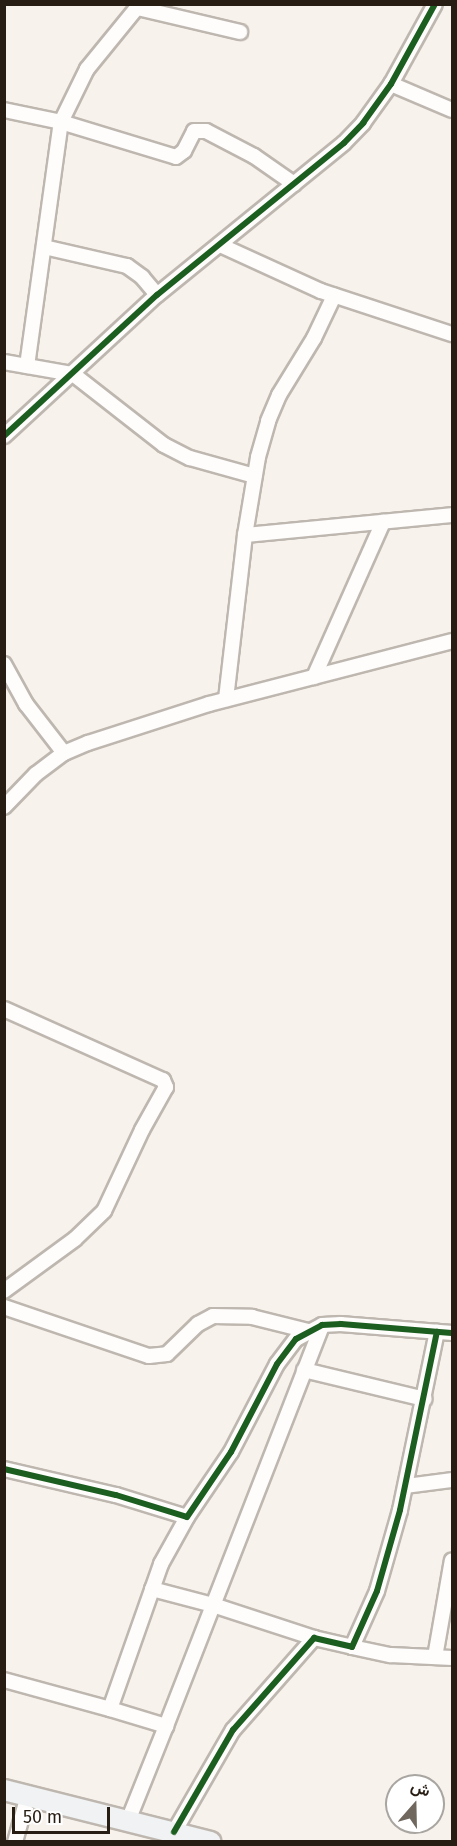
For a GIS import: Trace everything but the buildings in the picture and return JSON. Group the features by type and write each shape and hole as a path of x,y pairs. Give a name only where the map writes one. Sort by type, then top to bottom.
{"street":[{"path":"4,436 157,295 344,143 363,123 391,84 435,4"},
{"path":"27,366 61,122 87,69 139,6 240,32"},
{"path":"391,84 453,111"},
{"path":"4,110 61,122 176,157 184,151 194,131 206,131 254,156 294,184"},
{"path":"220,244 334,296 453,334"},
{"path":"44,247 127,266 142,277 157,295"},
{"path":"226,699 245,535 255,476 268,421 279,394 318,331 334,296"},
{"path":"4,362 73,374 164,445 190,458 255,476"},
{"path":"245,535 453,516"},
{"path":"314,676 383,522"},
{"path":"4,807 36,774 64,753 144,724 226,699 453,641"},
{"path":"4,664 26,704 64,753"},
{"path":"4,1009 163,1080 166,1087 142,1130 104,1211 82,1233 4,1291"},
{"path":"4,1307 149,1356 167,1354 198,1324 213,1316 252,1317 308,1331"},
{"path":"128,1821 322,1325"},
{"path":"110,1709 152,1589 174,1537 231,1452 277,1364 296,1339 322,1325 453,1333"},
{"path":"352,1647 377,1591 406,1486 437,1332"},
{"path":"304,1370 425,1399"},
{"path":"4,1469 116,1495 187,1517"},
{"path":"406,1486 453,1480"},
{"path":"435,1657 453,1560"},
{"path":"152,1589 213,1605 314,1638 352,1647 391,1654 453,1658"},
{"path":"174,1832 233,1730 314,1638"},
{"path":"4,1680 166,1726"},
{"path":"4,1790 211,1842"},
{"path":"15,1842 28,1796"}],"cycle path":[{"path":"4,436 157,295 344,143 363,123 391,84 435,4"},
{"path":"4,1469 116,1495 187,1517 231,1452 277,1364 296,1339 322,1325 341,1324 452,1333"},
{"path":"174,1832 233,1730 314,1638 352,1647 377,1591 400,1510 437,1332"}]}
